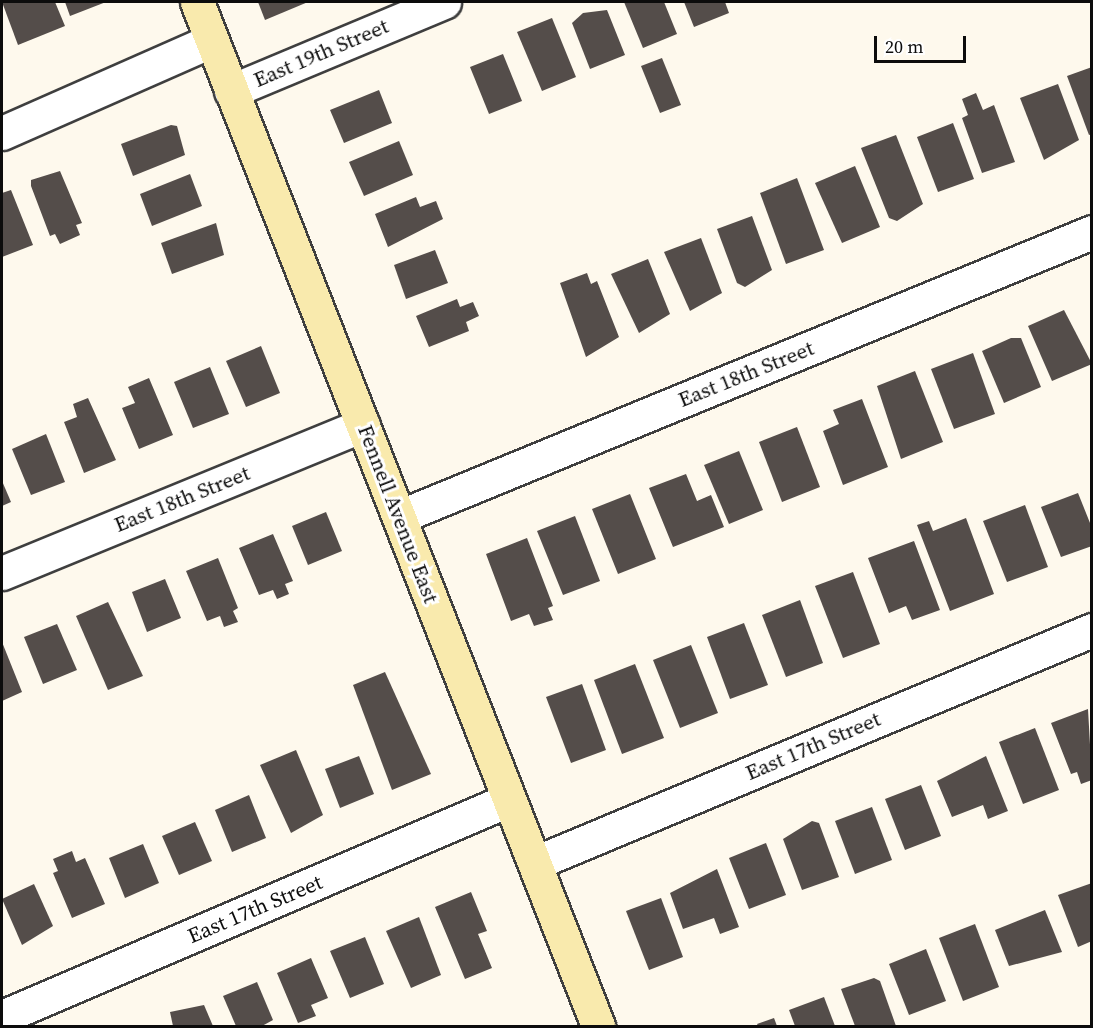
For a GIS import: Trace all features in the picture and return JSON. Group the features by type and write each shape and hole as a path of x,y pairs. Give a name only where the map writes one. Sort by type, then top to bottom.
{"main road":[{"name":"Fennell Avenue East","path":"196,2 400,516 508,800 535,862 598,1026"}],"street":[{"name":"East 19th Street","path":"231,91 444,2"},
{"path":"2,133 211,40"},
{"name":"East 18th Street","path":"400,516 1092,232"},
{"name":"East 18th Street","path":"2,573 363,425"},
{"name":"East 17th Street","path":"535,862 1092,630"},
{"name":"East 17th Street","path":"2,1017 508,800"}],"building":[{"path":"2,2 55,2 65,26 18,45"},
{"path":"65,2 106,2 70,16"},
{"path":"258,2 308,2 265,20"},
{"path":"624,2 664,2 677,34 643,48"},
{"path":"684,2 725,2 729,13 694,27"},
{"path":"607,10 625,55 590,69 572,23 583,13"},
{"path":"552,18 576,77 542,91 517,32"},
{"path":"503,54 522,101 489,114 470,67"},
{"path":"662,58 681,105 660,113 641,66"},
{"path":"1092,67 1092,134 1089,135 1067,76"},
{"path":"1058,84 1079,140 1044,160 1020,98"},
{"path":"379,90 392,123 344,143 330,110"},
{"path":"976,93 983,110 994,105 1015,162 982,173 962,118 968,115 962,99"},
{"path":"953,123 974,179 938,192 917,137"},
{"path":"171,125 177,126 185,155 133,176 121,144"},
{"path":"896,135 923,204 897,221 889,218 861,148"},
{"path":"399,141 413,175 364,196 349,162"},
{"path":"855,166 880,227 842,243 815,183"},
{"path":"60,171 82,223 76,225 80,235 60,244 55,234 50,236 31,186 31,180"},
{"path":"190,174 202,206 152,226 140,194"},
{"path":"797,178 824,250 786,264 760,193"},
{"path":"11,190 33,245 2,257 2,193"},
{"path":"416,197 420,207 436,201 443,219 388,247 375,214"},
{"path":"752,216 772,270 745,287 737,283 717,229"},
{"path":"216,223 224,255 172,274 161,243"},
{"path":"701,238 722,293 690,311 664,252"},
{"path":"435,250 448,283 406,299 394,265"},
{"path":"648,259 670,314 639,333 611,274"},
{"path":"587,273 591,284 597,281 619,337 586,357 560,283"},
{"path":"457,299 460,307 473,302 479,316 466,322 469,331 429,347 416,316"},
{"path":"1064,310 1092,364 1052,381 1028,326"},
{"path":"1011,338 1021,338 1041,387 1004,403 982,351"},
{"path":"261,346 280,393 246,407 226,361"},
{"path":"973,353 995,414 954,429 931,369"},
{"path":"210,367 229,414 193,428 174,382"},
{"path":"915,371 943,442 901,459 877,386"},
{"path":"149,378 173,435 139,449 122,408 135,403 128,387"},
{"path":"88,398 116,460 84,473 64,422 77,417 73,404"},
{"path":"862,399 888,467 843,485 823,431 839,424 833,410"},
{"path":"797,427 820,487 782,502 759,442"},
{"path":"46,434 65,482 31,495 12,449"},
{"path":"739,451 763,510 729,524 704,465"},
{"path":"686,474 697,501 711,495 724,527 673,547 649,488"},
{"path":"2,481 11,502 2,506"},
{"path":"1078,493 1092,528 1092,546 1061,557 1041,507"},
{"path":"630,494 656,559 618,574 592,509"},
{"path":"1025,505 1048,567 1007,582 983,521"},
{"path":"326,512 342,551 308,565 292,526"},
{"path":"575,516 600,581 563,595 537,531"},
{"path":"966,518 994,594 950,611 917,525 929,521 933,531"},
{"path":"273,534 293,581 285,584 289,594 277,599 273,590 259,595 239,548"},
{"path":"527,538 553,606 548,608 553,620 534,626 529,614 511,621 486,554"},
{"path":"914,541 940,610 912,620 906,606 889,613 868,558"},
{"path":"218,558 238,608 233,611 238,622 224,627 220,616 207,621 186,571"},
{"path":"853,572 880,644 843,658 815,586"},
{"path":"165,579 181,618 147,632 132,592"},
{"path":"800,600 823,663 786,677 762,615"},
{"path":"108,602 143,676 108,690 76,616"},
{"path":"744,623 768,685 730,699 707,637"},
{"path":"57,624 77,670 43,684 24,637"},
{"path":"2,642 22,692 2,701"},
{"path":"691,645 718,713 680,728 653,660"},
{"path":"635,664 664,738 622,754 594,680"},
{"path":"385,672 431,774 392,790 353,685"},
{"path":"582,684 606,750 571,763 546,697"},
{"path":"1088,709 1092,780 1081,784 1077,772 1071,774 1051,723"},
{"path":"1035,728 1059,790 1023,804 999,742"},
{"path":"296,750 323,815 291,833 260,765"},
{"path":"359,756 374,794 340,808 325,769"},
{"path":"986,756 1008,811 988,819 983,805 952,817 937,781"},
{"path":"921,785 941,836 905,850 885,799"},
{"path":"249,795 266,838 232,852 215,810"},
{"path":"872,807 892,860 855,874 835,821"},
{"path":"812,821 819,823 839,877 802,890 783,839"},
{"path":"195,822 212,861 179,875 162,836"},
{"path":"766,843 786,895 749,909 729,858"},
{"path":"143,844 159,883 125,898 109,858"},
{"path":"72,851 76,862 85,858 105,904 72,918 53,873 58,871 53,859"},
{"path":"717,869 739,927 720,934 714,918 683,929 670,893"},
{"path":"1092,883 1092,941 1078,947 1058,895"},
{"path":"34,884 53,926 22,945 2,899"},
{"path":"471,892 487,931 478,934 492,968 465,979 435,907"},
{"path":"661,898 683,957 649,970 626,911"},
{"path":"1045,910 1062,952 1009,966 995,930"},
{"path":"419,917 441,975 411,988 386,931"},
{"path":"975,924 999,987 963,1001 939,938"},
{"path":"365,937 384,984 350,998 330,951"},
{"path":"926,949 946,1001 909,1015 889,964"},
{"path":"311,958 328,998 311,1005 316,1016 298,1023 277,973"},
{"path":"874,978 880,981 896,1026 855,1026 841,989"},
{"path":"257,982 273,1020 262,1026 236,1026 223,996"},
{"path":"824,997 835,1026 795,1026 789,1010"},
{"path":"204,1005 213,1026 173,1026 170,1012"},
{"path":"774,1018 777,1026 758,1026 757,1024"}]}
